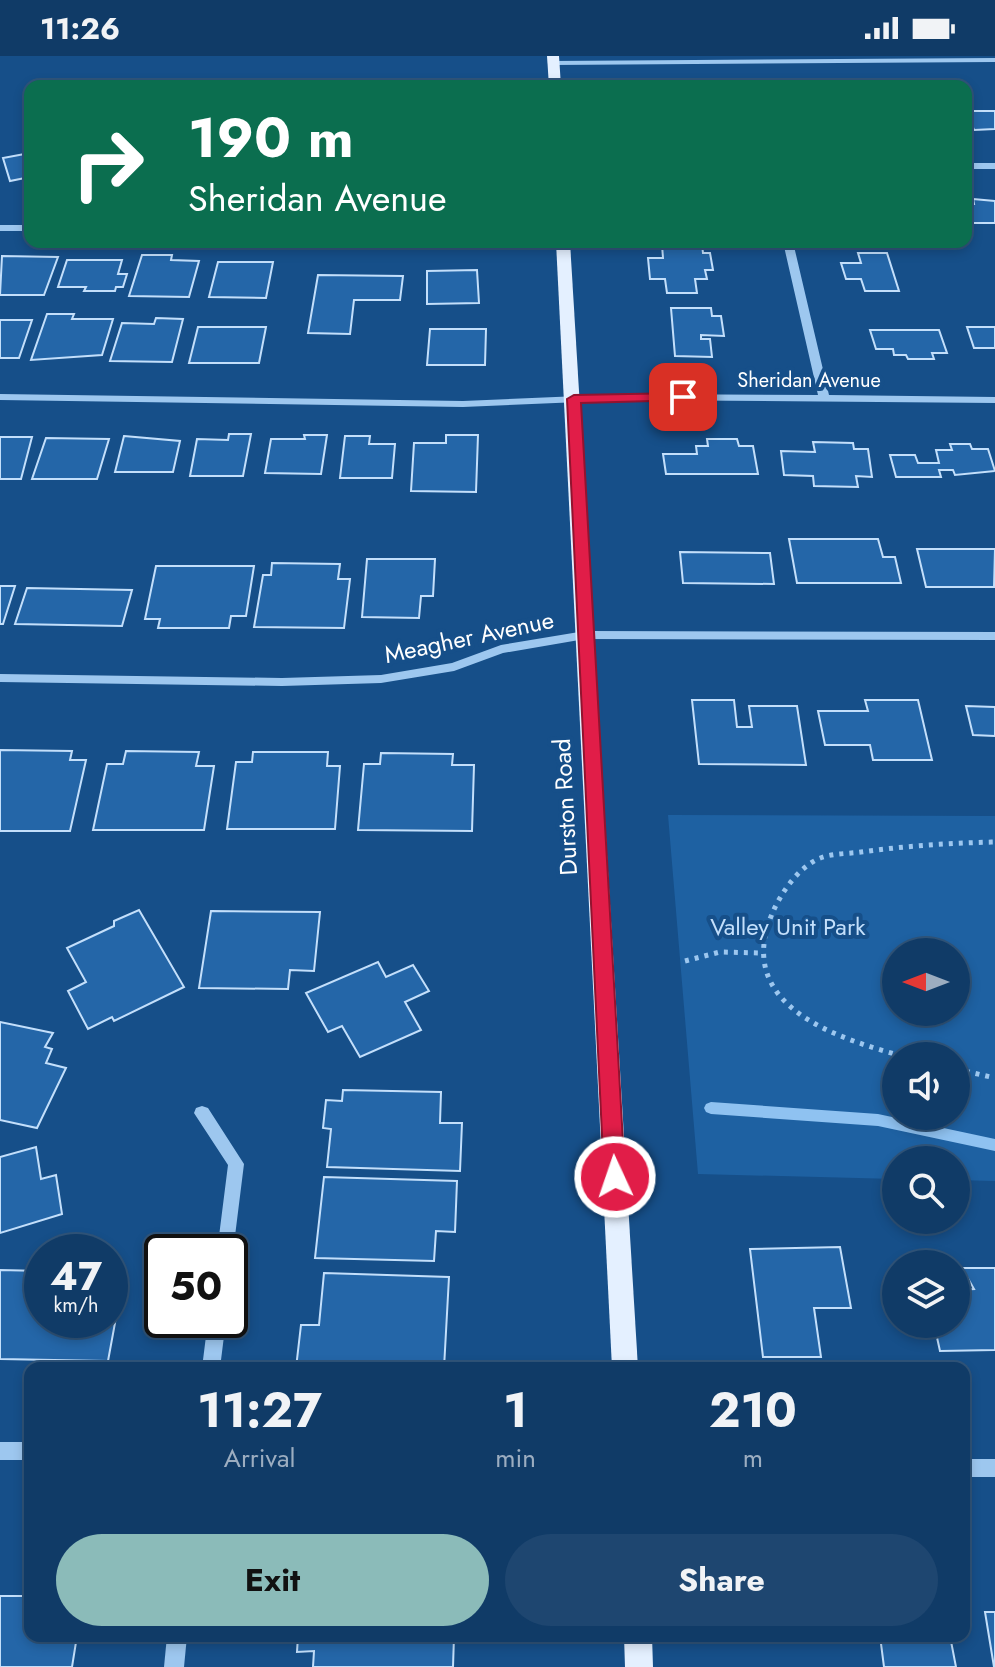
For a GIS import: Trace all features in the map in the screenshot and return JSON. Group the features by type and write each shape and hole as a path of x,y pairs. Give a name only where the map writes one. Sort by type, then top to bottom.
{"main road":[{"path":"553,60 555,80"},
{"name":"Durston Road","path":"563,248 625,1362"},
{"path":"638,1642 639,1667"}],"street":[{"path":"553,60 995,60"},
{"path":"972,166 995,166"},
{"path":"0,228 24,228"},
{"path":"789,248 824,398"},
{"name":"Sheridan Avenue","path":"0,397 463,404 574,399 995,400"},
{"name":"Meagher Avenue","path":"0,678 282,682 381,679 454,667 501,649 585,635 995,636"},
{"path":"202,1113 236,1164 227,1234"},
{"path":"212,1362 215,1338"},
{"path":"0,1451 24,1451"},
{"path":"970,1468 995,1468"},
{"path":"174,1667 176,1642"}],"path":[{"path":"882,1051 853,1044 795,1014 769,984 760,953 766,924 791,878 820,858 923,843 995,842"},
{"path":"685,961 720,952 760,953"},
{"path":"970,1072 995,1078"}],"green space":[{"name":"Valley Unit Park","path":"668,815 995,816 995,1181 970,1180 970,1146 882,1146 882,1179 698,1174"}],"building":[{"path":"972,111 995,111 995,129 974,130"},
{"path":"24,154 24,178 10,181 3,158"},
{"path":"973,199 995,201 995,223 972,223"},
{"path":"662,248 702,248 703,253 710,253 713,270 705,270 707,279 695,279 697,293 667,293 665,279 650,279 648,258 663,258"},
{"path":"858,253 887,253 899,291 865,291 861,279 846,279 841,263 861,263"},
{"path":"142,255 172,255 171,260 199,261 189,297 129,296"},
{"path":"2,256 58,257 44,295 0,295"},
{"path":"67,260 122,260 118,274 127,274 123,287 116,287 115,291 84,291 86,287 58,287"},
{"path":"218,262 273,262 266,298 209,297"},
{"path":"477,270 479,303 427,304 427,271"},
{"path":"318,275 403,276 400,300 354,300 350,334 308,333"},
{"path":"671,308 711,308 712,316 721,316 724,336 701,335 701,339 710,339 712,357 675,356"},
{"path":"47,314 74,314 72,319 113,319 102,355 31,360"},
{"path":"156,318 183,319 172,362 110,361 122,323 154,324"},
{"path":"0,320 32,320 19,358 0,358"},
{"path":"198,327 266,327 259,363 189,363"},
{"path":"967,327 995,327 995,348 974,348"},
{"path":"430,329 486,329 485,365 427,365"},
{"path":"870,330 939,330 947,353 932,353 934,359 908,359 906,355 894,355 893,349 876,349"},
{"path":"229,434 251,434 243,476 190,476 197,439 228,440"},
{"path":"304,435 327,435 321,474 265,473 271,439 305,439"},
{"path":"446,435 478,435 476,492 411,491 414,443 446,443"},
{"path":"124,436 180,441 173,472 115,472"},
{"path":"345,436 370,436 369,444 395,444 392,478 340,478"},
{"path":"0,437 32,437 21,479 0,479"},
{"path":"46,438 109,439 97,479 32,479"},
{"path":"707,439 737,439 739,446 753,446 758,474 666,474 663,454 697,454 696,446 708,446"},
{"path":"813,442 853,443 854,449 868,449 872,477 856,476 858,487 814,486 813,476 784,475 781,451 815,452"},
{"path":"950,444 970,444 972,449 988,449 995,471 955,475 953,470 939,470 941,477 896,477 890,455 915,455 918,463 939,463 936,450 952,450"},
{"path":"789,539 878,539 883,557 895,557 901,583 797,583"},
{"path":"917,549 995,549 994,587 926,587"},
{"path":"680,552 770,553 774,584 683,583"},
{"path":"367,559 435,559 433,596 421,596 419,618 362,617"},
{"path":"272,563 340,564 338,579 350,579 344,628 254,627 263,575 271,575"},
{"path":"156,566 254,566 246,616 231,616 229,628 158,628 160,619 145,619"},
{"path":"0,586 15,586 3,624 0,624"},
{"path":"27,588 132,590 122,626 15,624"},
{"path":"692,700 734,700 737,727 752,727 749,706 797,706 806,765 699,764"},
{"path":"865,700 918,700 932,760 873,760 870,745 825,745 818,711 868,711"},
{"path":"966,706 995,707 995,736 973,735"},
{"path":"0,750 72,751 70,760 86,760 70,831 0,831"},
{"path":"126,751 199,752 196,766 214,766 204,830 93,830 107,764 123,764"},
{"path":"253,752 328,752 327,766 340,766 335,829 227,829 236,762 252,762"},
{"path":"381,753 453,754 452,765 474,765 472,831 358,830 364,764 380,764"},
{"path":"139,910 184,987 114,1021 112,1017 88,1029 68,991 86,982 67,948 114,926 114,921"},
{"path":"211,911 320,912 314,971 290,970 288,989 199,988"},
{"path":"378,962 386,977 413,965 429,991 405,1002 421,1030 360,1057 342,1026 328,1032 306,993"},
{"path":"0,1022 53,1033 45,1047 52,1049 46,1063 66,1068 37,1128 0,1120"},
{"path":"343,1090 441,1092 440,1123 462,1123 460,1171 327,1167 331,1129 323,1128 326,1100 342,1101"},
{"path":"36,1147 41,1179 56,1175 62,1214 0,1233 0,1157"},
{"path":"324,1177 457,1181 455,1232 436,1231 434,1261 315,1258"},
{"path":"840,1247 851,1308 814,1308 821,1357 763,1357 750,1249"},
{"path":"970,1268 995,1268 995,1350 940,1351 937,1338 970,1338 970,1289 974,1289 970,1282"},
{"path":"0,1270 24,1271 24,1338 112,1338 108,1361 0,1359"},
{"path":"324,1273 449,1277 444,1362 297,1362 301,1325 319,1325"},
{"path":"0,1596 24,1596 24,1642 76,1642 72,1667 0,1667"},
{"path":"985,1612 995,1612 995,1667 994,1667"},
{"path":"298,1642 454,1642 453,1667 313,1667 314,1651 297,1652"},
{"path":"881,1642 951,1642 956,1667 884,1667"}],"waterway":[{"path":"711,1108 878,1120 995,1145"}],"route":[{"path":"615,1177 574,399 683,397"}]}
